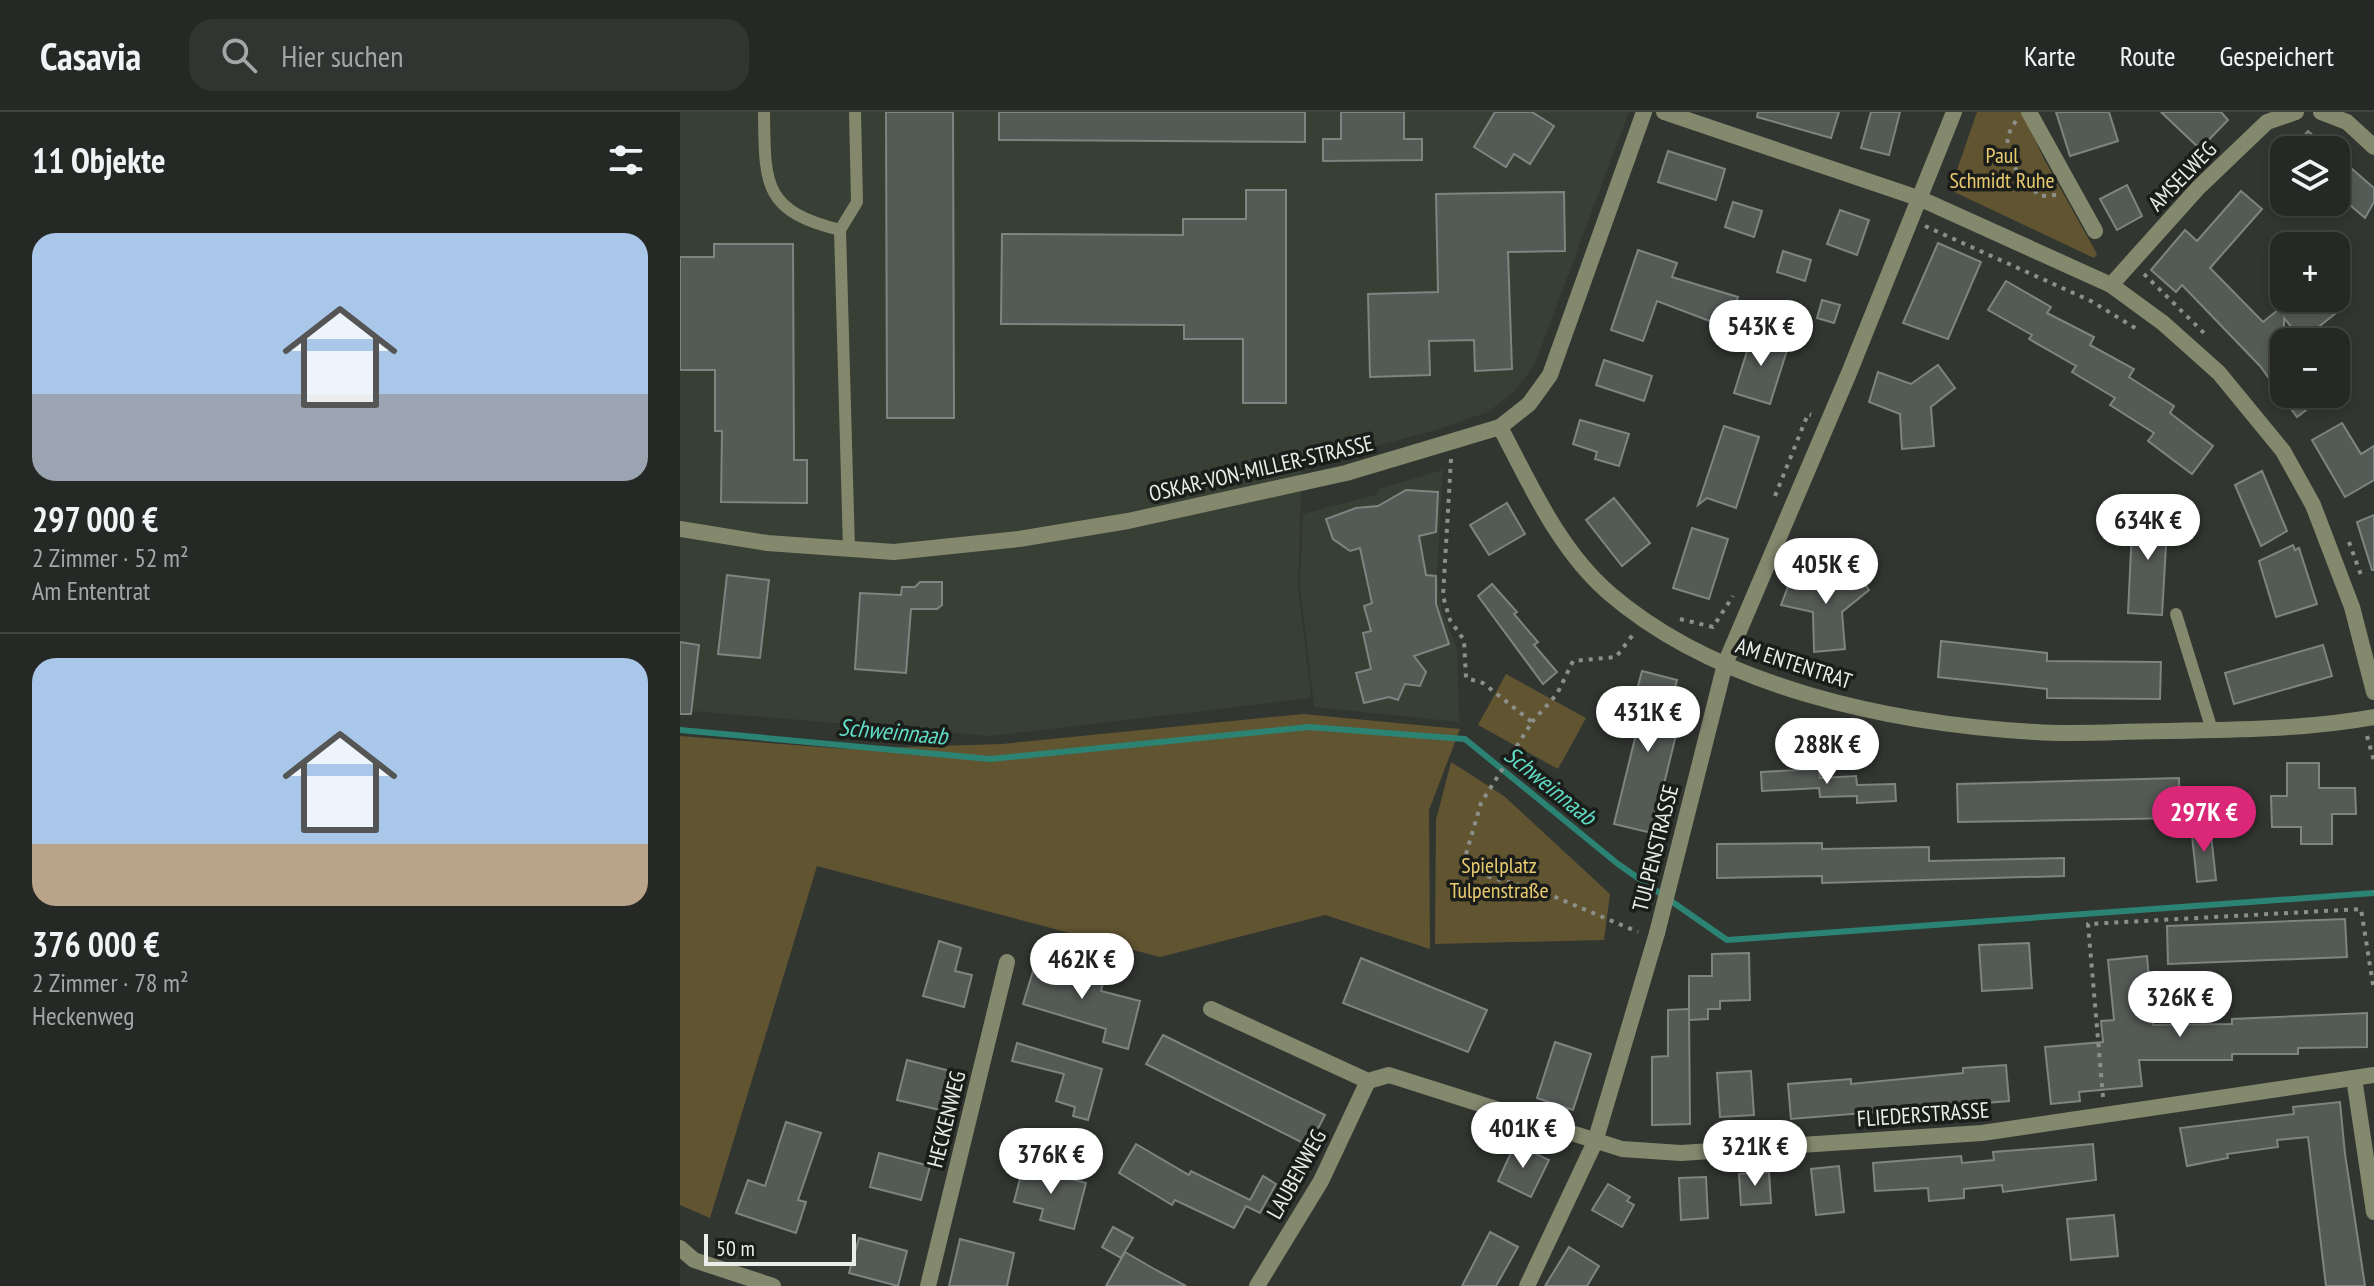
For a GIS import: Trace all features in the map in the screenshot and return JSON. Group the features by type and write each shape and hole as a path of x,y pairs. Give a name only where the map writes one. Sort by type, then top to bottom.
{"street":[{"name":"OSKAR-VON-MILLER-STRASSE","path":"680,529 767,543 894,552 1019,539 1128,521 1346,473 1500,427 1529,404 1550,375 1644,112"},
{"path":"1664,112 1921,199 2111,285 2163,323 2219,373 2283,451 2313,505 2352,607 2374,690"},
{"name":"TULPENSTRASSE","path":"1527,1286 1580,1181 1595,1142 1656,936 1725,664 1912,222 1954,112"},
{"path":"2029,112 2095,231"},
{"name":"AMSELWEG","path":"2111,285 2198,188 2267,122 2296,112"},
{"path":"2321,112 2347,122 2374,147"},
{"name":"AM ENTENTRAT","path":"1500,427 1554,528 1607,592 1645,620 1725,664 1866,709 1948,724 2037,733 2212,730 2368,718"},
{"name":"HECKENWEG","path":"928,1286 1007,962"},
{"name":"FLIEDERSTRASSE","path":"1211,1009 1368,1081 1389,1075 1595,1142 1622,1149 1681,1153 1982,1133 2374,1075"},
{"path":"2354,1078 2374,1212"},
{"name":"LAUBENWEG","path":"1257,1286 1321,1181 1368,1081"},
{"path":"680,1248 694,1260 773,1286"}],"lane":[{"path":"764,112 765,175 776,199 810,223 840,230"},
{"path":"849,549 840,230 857,202 855,112"},
{"path":"2176,614 2212,730"}],"path":[{"path":"2022,112 2009,130 2011,165 2040,196 2070,190"},
{"path":"1912,222 1944,232 2091,301 2152,338"},
{"path":"1771,506 1808,414 1829,421"},
{"path":"1452,442 1443,596 1450,620 1464,640 1466,678 1483,683 1532,722"},
{"path":"1677,619 1713,627 1736,591"},
{"path":"1645,620 1616,657 1573,661 1557,694 1532,722 1481,803 1464,861 1479,874 1541,891 1656,936"},
{"path":"2368,718 2374,761"},
{"path":"2105,1115 2088,924 2361,909 2374,991"}],"shaded area":[{"path":"680,112 1629,112 1534,366 1514,392 1488,412 1436,430 1302,466 1298,585 1311,698 991,736 680,710"},
{"path":"1443,470 1437,574 1442,611 1457,649 1459,722 1314,707 1300,584 1303,514 1375,495 1381,488"}],"green space":[{"name":"Paul Schmidt Ruhe","path":"1977,112 2022,112 2044,159 2097,254 2094,258 1950,190"},
{"path":"1506,674 1586,718 1558,769 1478,725"},
{"path":"1303,714 1460,729 1429,810 1430,949 1325,915 1160,957 817,866 710,1218 680,1205 680,736 847,749 1002,744"},
{"name":"Spielplatz Tulpenstraße","path":"1451,762 1504,796 1610,894 1604,940 1435,944 1436,820"}],"building":[{"path":"886,112 953,112 954,418 887,418"},
{"path":"999,112 1305,112 1305,142 999,140"},
{"path":"1341,112 1404,112 1404,139 1422,139 1422,160 1323,161 1323,139 1341,139"},
{"path":"1495,112 1532,112 1554,126 1530,164 1514,154 1506,167 1474,147"},
{"path":"1758,112 1839,112 1831,138 1757,117"},
{"path":"1871,112 1900,112 1889,155 1861,148"},
{"path":"2056,112 2109,112 2118,141 2070,156"},
{"path":"2161,112 2221,112 2228,120 2200,149"},
{"path":"1668,151 1725,169 1716,200 1658,182"},
{"path":"2350,167 2374,188 2374,202 2365,218 2350,205"},
{"path":"2127,185 2142,216 2117,230 2100,199"},
{"path":"1246,190 1286,190 1286,403 1243,403 1243,339 1184,339 1184,325 1001,324 1002,234 1183,235 1183,219 1246,219"},
{"path":"2241,191 2262,209 2210,268 2263,322 2276,312 2337,312 2317,328 2292,328 2284,318 2284,328 2270,328 2270,380 2182,285 2176,292 2151,270 2185,230 2197,241"},
{"path":"1564,192 1565,251 1508,252 1512,369 1475,371 1474,340 1429,341 1430,375 1370,377 1368,294 1438,292 1436,194"},
{"path":"1733,202 1762,211 1754,237 1725,227"},
{"path":"1840,210 1869,220 1857,255 1827,244"},
{"path":"1938,243 1981,262 1948,339 1903,323"},
{"path":"714,244 793,244 794,460 807,460 807,503 721,502 722,431 715,431 715,370 680,370 680,257 714,257"},
{"path":"1638,250 1677,263 1672,277 1738,297 1728,328 1657,301 1643,341 1611,330"},
{"path":"1783,251 1811,260 1805,281 1777,272"},
{"path":"2006,281 2051,307 2047,313 2094,337 2090,345 2134,369 2129,377 2174,406 2170,413 2213,446 2192,474 2148,441 2154,433 2110,405 2115,398 2072,372 2076,366 2029,339 2032,335 1988,310"},
{"path":"1822,300 1840,305 1834,323 1817,318"},
{"path":"1753,332 1789,344 1770,404 1734,393"},
{"path":"1604,360 1652,376 1644,401 1596,385"},
{"path":"1938,365 1955,388 1931,407 1934,446 1902,449 1900,414 1869,402 1878,372 1911,384"},
{"path":"2290,408 2309,408 2297,417"},
{"path":"1580,420 1629,434 1619,466 1595,459 1597,452 1573,444"},
{"path":"2342,423 2361,454 2374,446 2374,480 2345,497 2312,440"},
{"path":"1724,426 1759,437 1736,508 1707,498 1698,505"},
{"path":"2262,471 2287,531 2261,546 2235,485"},
{"path":"1406,490 1438,492 1436,532 1419,536 1426,575 1436,576 1436,604 1449,644 1414,656 1426,672 1420,686 1405,684 1398,700 1389,697 1364,703 1356,673 1371,669 1363,633 1371,631 1364,606 1372,603 1360,548 1350,551 1333,539 1326,519 1356,508 1378,506"},
{"path":"1614,498 1650,543 1622,566 1586,520"},
{"path":"1507,503 1525,534 1489,555 1470,525"},
{"path":"2133,509 2168,511 2162,615 2128,613"},
{"path":"2374,515 2374,570 2372,570 2357,522"},
{"path":"1692,528 1728,539 1709,599 1673,588"},
{"path":"2293,545 2295,550 2299,548 2317,604 2276,617 2259,561"},
{"path":"1853,568 1869,590 1842,612 1845,649 1814,652 1813,612 1781,605 1793,574 1824,588"},
{"path":"727,575 769,580 760,658 718,654"},
{"path":"920,582 942,582 942,605 937,609 911,609 906,673 855,669 860,593 901,595 902,587 915,587"},
{"path":"1492,584 1517,612 1514,614 1538,642 1534,645 1557,672 1543,684 1478,596"},
{"path":"1941,641 2047,653 2047,661 2161,662 2160,699 2047,698 2047,689 1938,677"},
{"path":"680,642 699,645 691,714 680,714"},
{"path":"2323,645 2332,676 2234,704 2225,673"},
{"path":"1642,671 1677,680 1664,733 1676,735 1652,833 1614,824 1638,726 1628,724"},
{"path":"2287,763 2319,763 2319,788 2355,788 2356,814 2332,814 2332,844 2301,844 2301,827 2272,827 2271,796 2287,796"},
{"path":"1819,769 1820,778 1856,776 1857,785 1895,784 1896,801 1857,803 1857,796 1820,797 1819,788 1762,791 1761,772"},
{"path":"2179,778 2180,818 1958,822 1957,784"},
{"path":"2210,825 2216,880 2197,882 2191,827"},
{"path":"1822,843 1822,849 1929,847 1929,861 2064,858 2064,876 1822,883 1822,876 1717,878 1717,844"},
{"path":"2345,919 2347,957 2168,964 2167,926"},
{"path":"939,941 961,948 955,971 972,975 964,1007 923,996"},
{"path":"2029,943 2032,988 1982,991 1979,945"},
{"path":"1749,953 1750,1000 1720,1001 1720,1009 1708,1009 1708,1019 1689,1020 1689,976 1712,976 1712,954"},
{"path":"2147,956 2153,1025 2232,1024 2232,1019 2367,1013 2367,1047 2298,1048 2298,1054 2232,1054 2232,1060 2139,1060 2142,1086 2079,1092 2080,1101 2051,1104 2045,1047 2103,1042 2101,1021 2114,1020 2108,960"},
{"path":"1037,958 1104,979 1101,991 1140,1001 1128,1049 1103,1042 1106,1029 1023,1004"},
{"path":"1361,958 1487,1010 1468,1052 1343,1003"},
{"path":"1689,1009 1690,1124 1652,1125 1652,1057 1668,1056 1668,1010"},
{"path":"1163,1035 1325,1115 1309,1146 1146,1064"},
{"path":"1555,1042 1591,1054 1573,1110 1537,1098"},
{"path":"1017,1043 1102,1069 1088,1120 1073,1116 1075,1107 1056,1101 1064,1074 1012,1061"},
{"path":"907,1060 954,1072 944,1111 897,1100"},
{"path":"2006,1065 2009,1101 1791,1119 1788,1084 1851,1079 1851,1084 1963,1073 1963,1068"},
{"path":"1751,1071 1754,1115 1720,1117 1717,1073"},
{"path":"2340,1102 2365,1286 2326,1286 2308,1137 2277,1140 2278,1147 2227,1154 2228,1158 2187,1166 2180,1128 2294,1114 2293,1107"},
{"path":"786,1122 821,1133 798,1200 806,1202 796,1233 736,1213 748,1180 765,1186"},
{"path":"1136,1144 1189,1175 1191,1171 1250,1200 1263,1176 1276,1184 1260,1213 1246,1206 1234,1228 1175,1200 1172,1205 1119,1173"},
{"path":"1515,1144 1549,1160 1531,1197 1498,1181"},
{"path":"2093,1144 2096,1180 2003,1192 2002,1185 1964,1189 1964,1198 1929,1201 1928,1188 1875,1191 1873,1163 1961,1156 1962,1163 1994,1160 1993,1152"},
{"path":"879,1153 930,1166 921,1200 870,1187"},
{"path":"1839,1166 1844,1212 1816,1215 1811,1169"},
{"path":"1023,1167 1086,1183 1074,1229 1040,1220 1043,1209 1014,1202"},
{"path":"1769,1172 1771,1203 1741,1205 1739,1174"},
{"path":"1706,1177 1708,1218 1681,1220 1679,1178"},
{"path":"1608,1184 1630,1197 1627,1201 1634,1205 1622,1227 1592,1210"},
{"path":"2114,1215 2118,1256 2071,1260 2067,1219"},
{"path":"1113,1227 1133,1238 1121,1258 1102,1247"},
{"path":"1490,1232 1518,1247 1496,1286 1462,1286"},
{"path":"859,1238 907,1251 898,1286 849,1273"},
{"path":"960,1239 1014,1253 1007,1286 949,1286"},
{"path":"1569,1247 1599,1266 1587,1286 1545,1286"},
{"path":"1125,1252 1156,1270 1186,1286 1106,1286"}],"waterway":[{"name":"Schweinnaab","path":"680,730 990,759 1309,727 1465,739 1618,864 1727,940 2374,893"}]}
